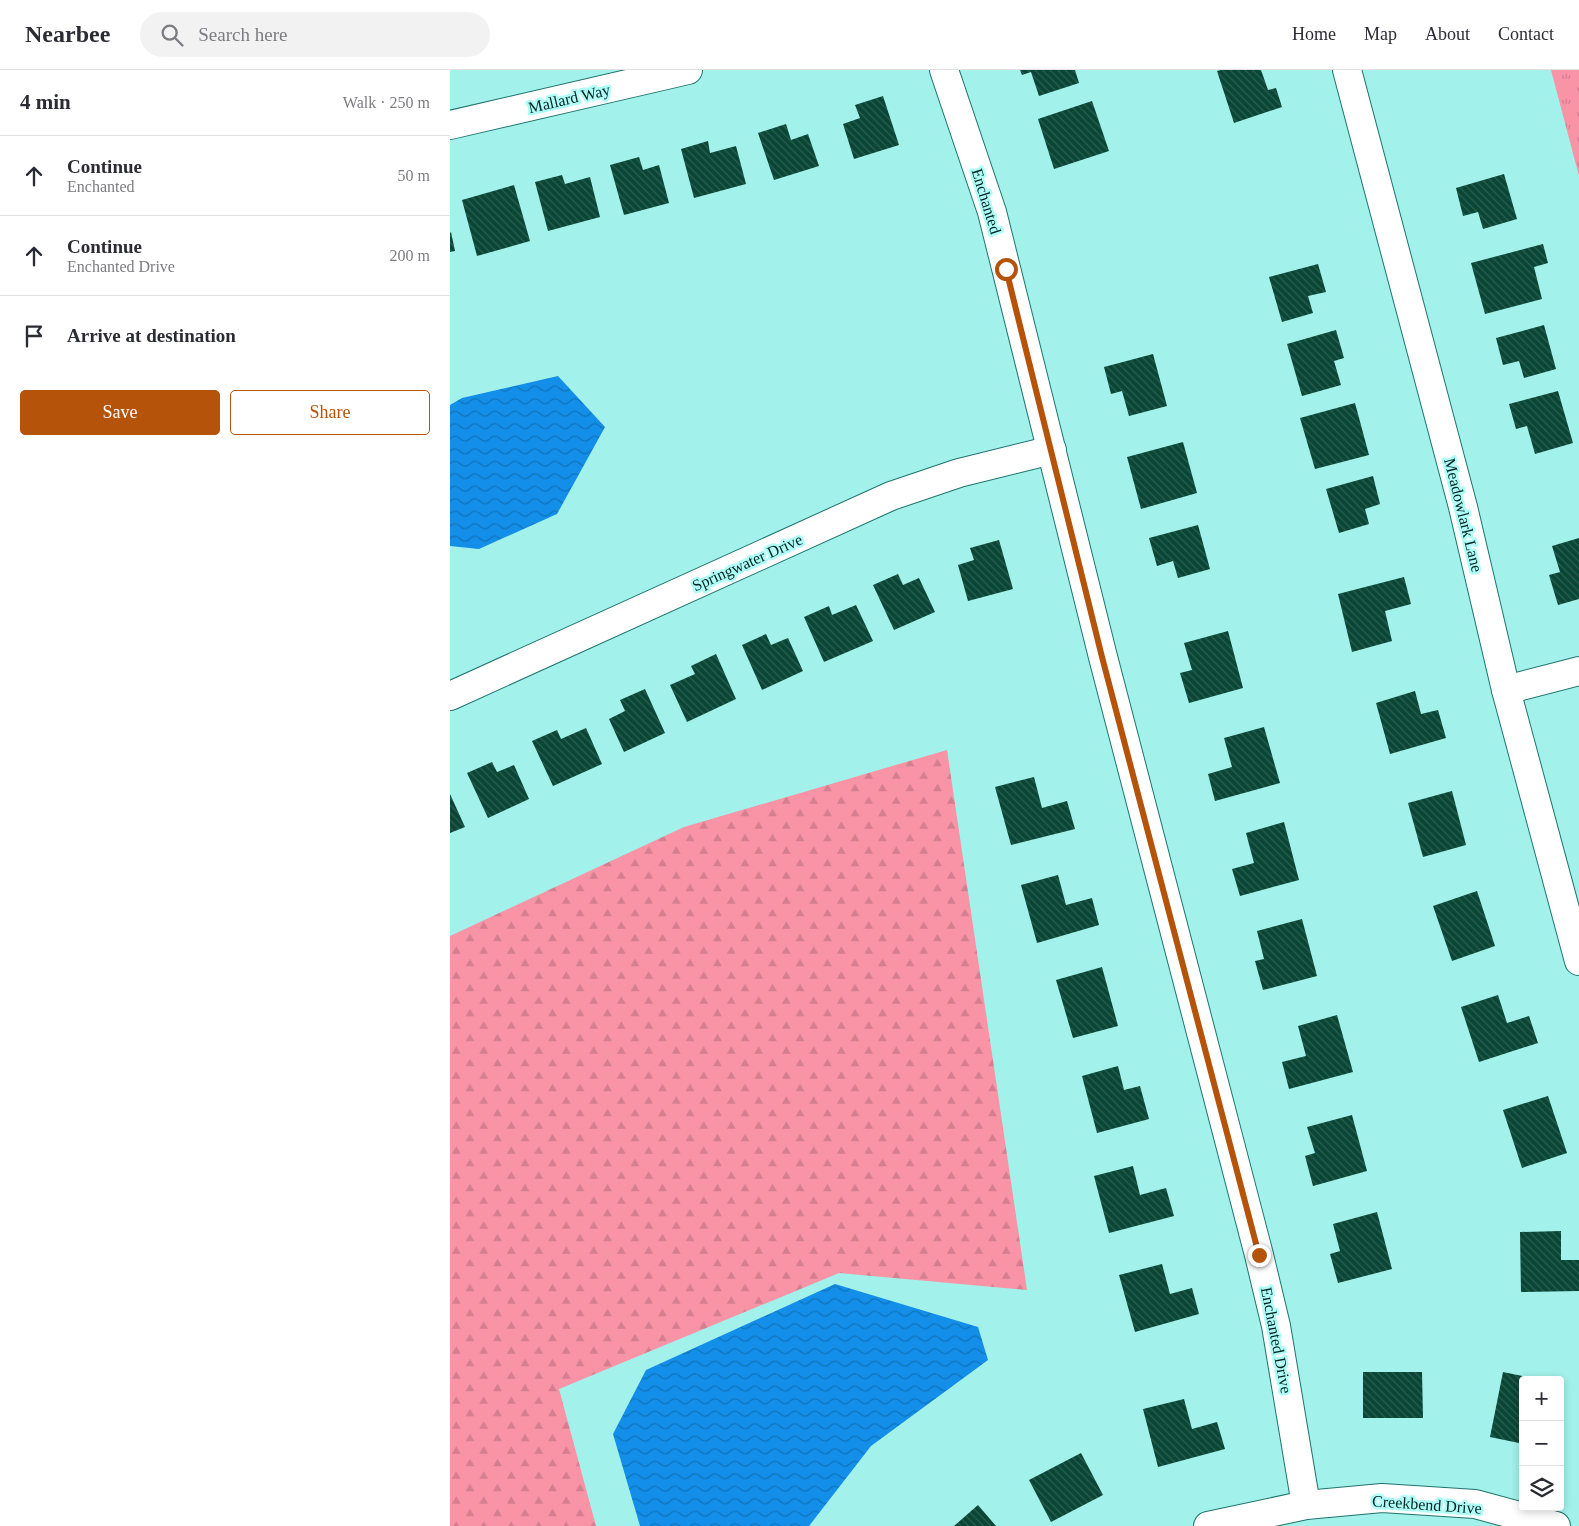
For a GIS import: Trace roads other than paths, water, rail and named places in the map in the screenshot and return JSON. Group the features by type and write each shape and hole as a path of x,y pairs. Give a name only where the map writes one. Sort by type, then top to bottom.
{"street":[{"name":"Mallard Way","path":"450,125 688,70"},
{"name":"Enchanted","path":"944,70 992,212 1052,450"},
{"name":"Meadowlark Lane","path":"1347,70 1463,507 1506,690 1579,960"},
{"name":"Springwater Drive","path":"450,696 891,496 959,473 1052,450"},
{"name":"Enchanted Drive","path":"1052,450 1102,657 1274,1317 1306,1505"},
{"path":"1506,690 1579,671"},
{"name":"Creekbend Drive","path":"1208,1526 1306,1505 1382,1498 1475,1504 1556,1526"}],"water":[{"path":"558,376 605,427 557,514 479,549 450,546 450,405 462,398"},
{"path":"835,1284 978,1327 988,1360 871,1446 809,1526 640,1526 613,1434 646,1370"}]}
